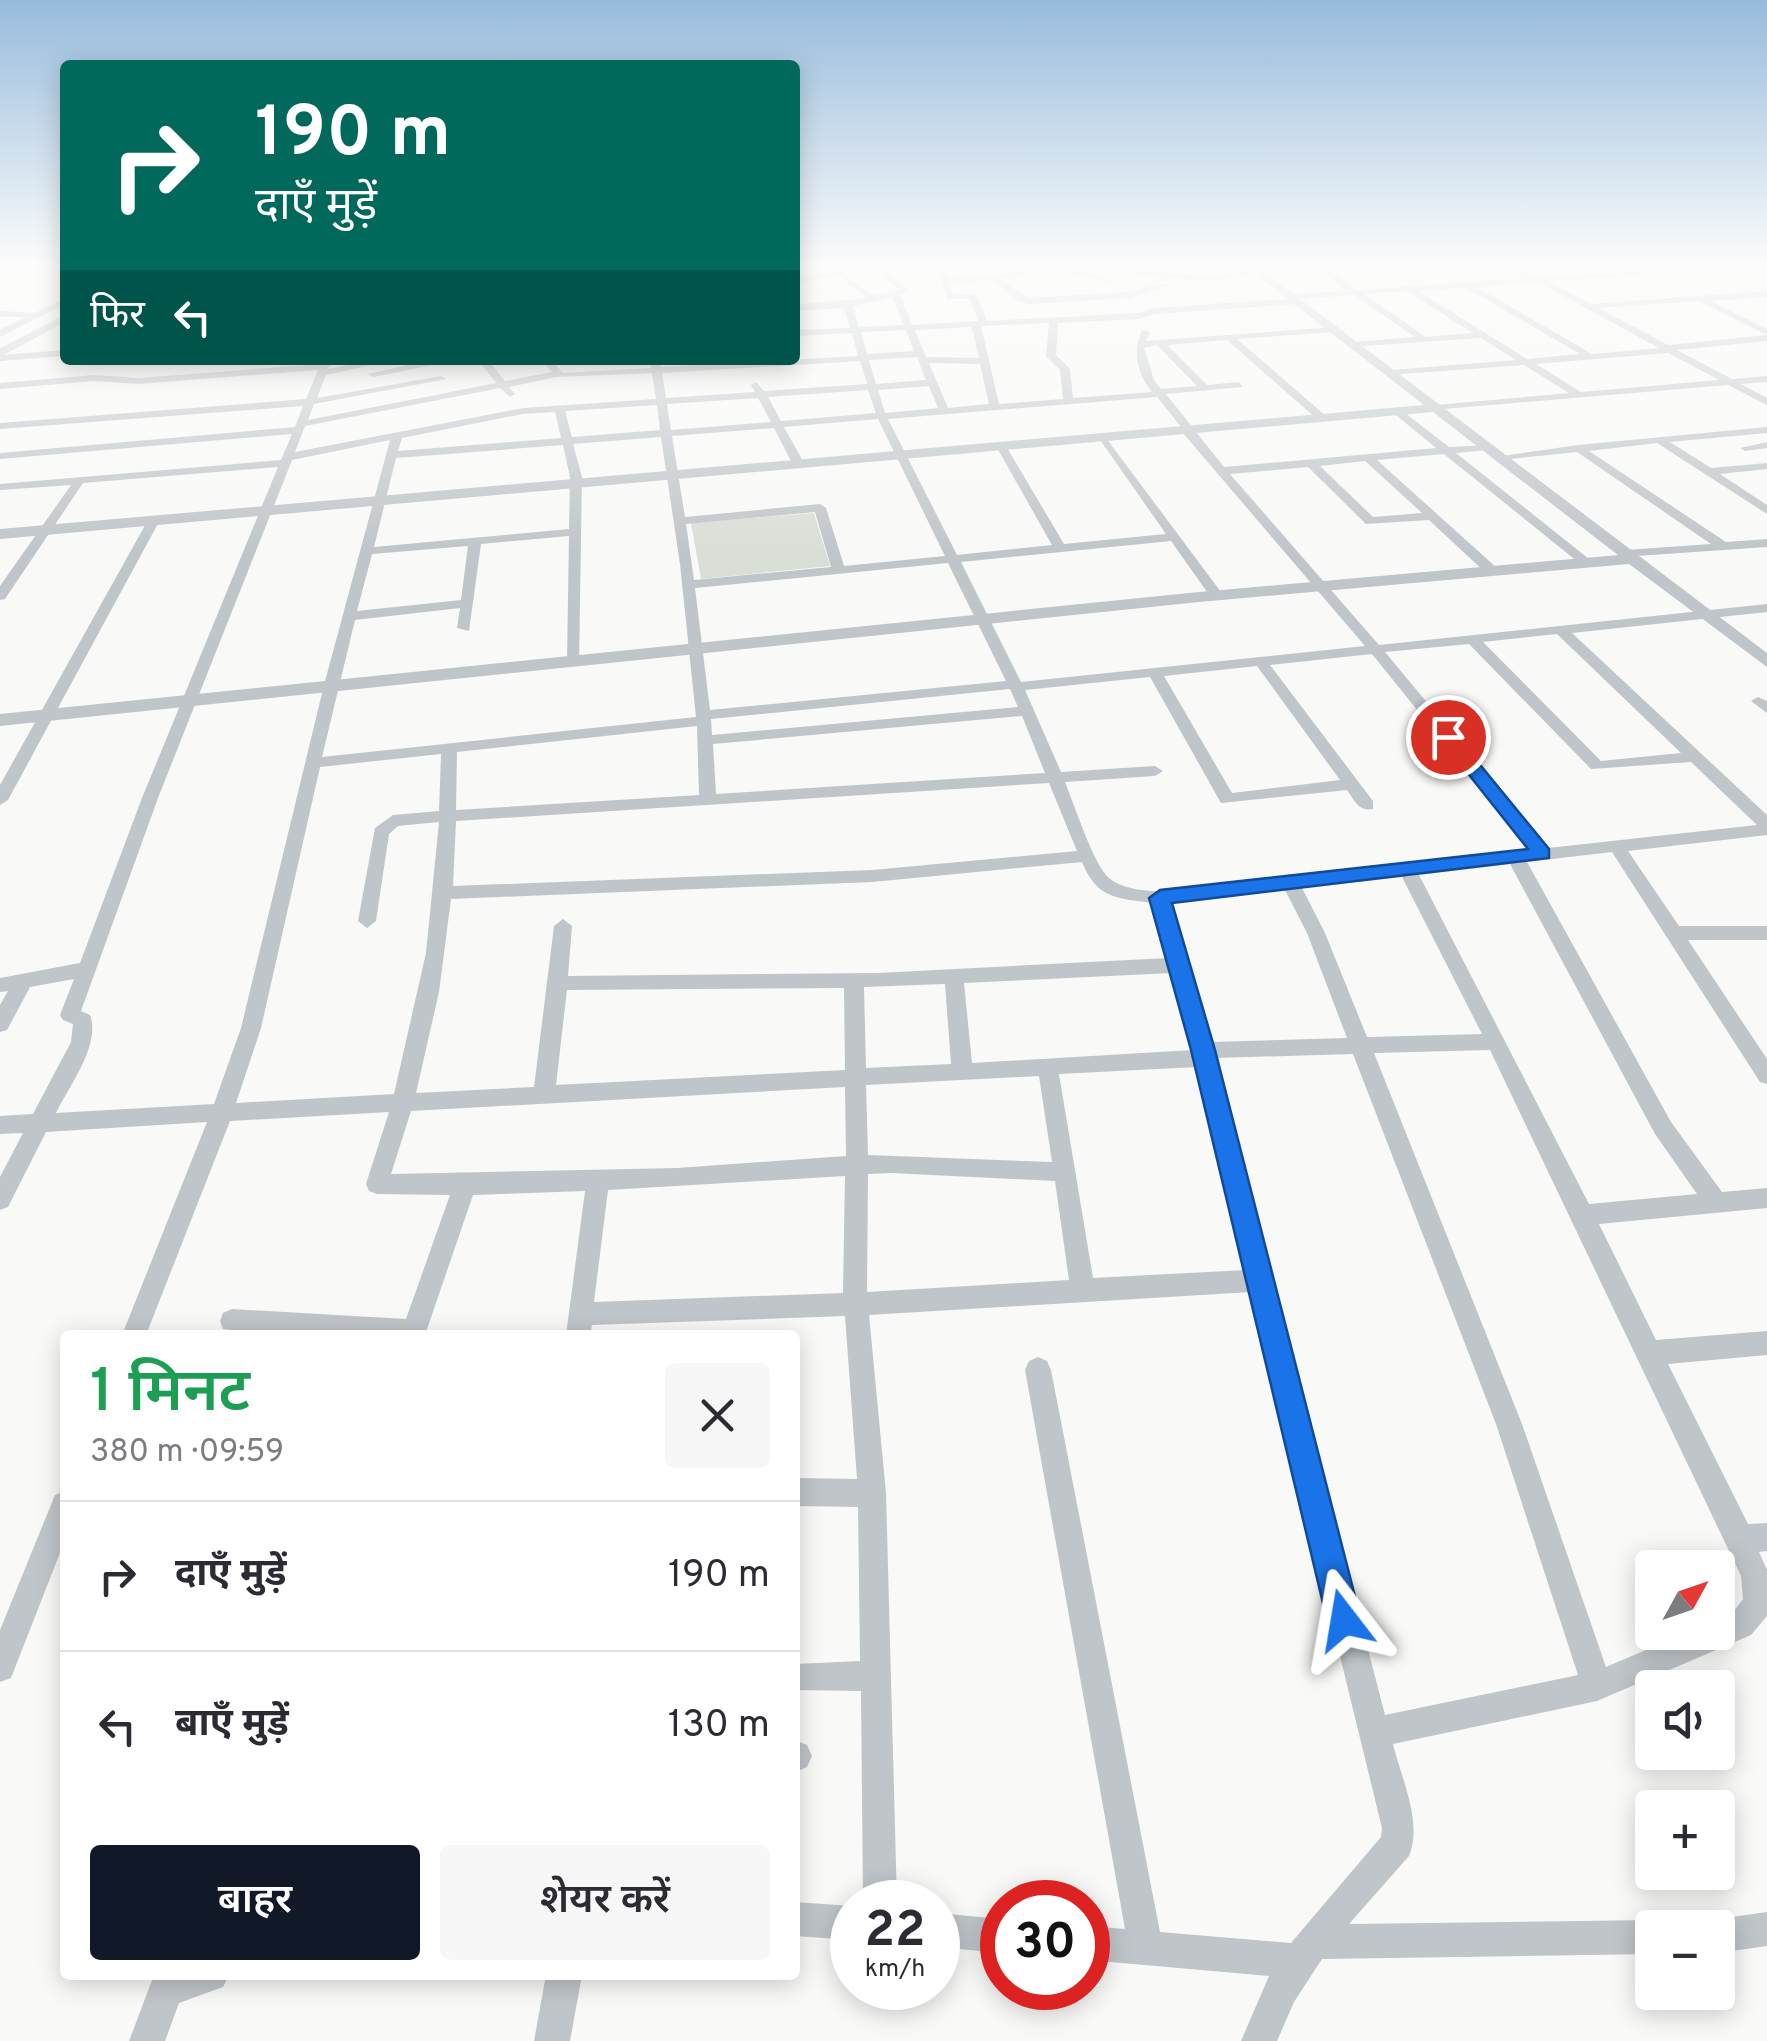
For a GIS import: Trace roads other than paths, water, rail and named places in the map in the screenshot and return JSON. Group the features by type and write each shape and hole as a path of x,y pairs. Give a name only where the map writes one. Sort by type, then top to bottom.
{"street":[{"path":"866,362 882,416 1015,686 1096,877 1116,892 1160,898 1767,827"},
{"path":"922,362 944,411"},
{"path":"987,362 995,407"},
{"path":"1058,362 1065,370 1068,402"},
{"path":"1142,362 1158,393 1188,430 1376,650 1542,854"},
{"path":"1179,362 1206,388"},
{"path":"1259,362 1322,418"},
{"path":"1378,362 1767,662"},
{"path":"1392,373 1522,362"},
{"path":"1525,362 1578,394"},
{"path":"1694,362 1767,402"},
{"path":"367,375 411,365"},
{"path":"432,365 453,394"},
{"path":"487,365 523,411"},
{"path":"551,365 582,406"},
{"path":"0,456 301,427 560,375 656,365 704,718 708,802"},
{"path":"744,365 798,464"},
{"path":"0,386 94,378 139,381 324,367 70,1015 83,1020 81,1042 0,1200"},
{"path":"0,426 311,402 441,378"},
{"path":"0,534 1767,379"},
{"path":"0,487 288,460 523,411 931,383"},
{"path":"392,455 1239,385"},
{"path":"394,406 414,432"},
{"path":"559,408 576,483 574,661"},
{"path":"1396,411 1588,562"},
{"path":"476,448 477,420"},
{"path":"1501,457 1767,430"},
{"path":"136,1330 251,1028 331,685 397,435"},
{"path":"1104,437 1217,596"},
{"path":"1659,440 1765,508"},
{"path":"1745,448 1767,445"},
{"path":"1001,446 1059,547"},
{"path":"1223,471 1487,447"},
{"path":"1578,448 1723,546"},
{"path":"1368,458 1492,571"},
{"path":"1311,463 1370,521 1432,516"},
{"path":"1708,472 1767,466"},
{"path":"0,596 79,481"},
{"path":"679,521 820,508 839,571"},
{"path":"0,800 154,520"},
{"path":"368,551 576,532"},
{"path":"688,585 1174,537"},
{"path":"464,628 475,541"},
{"path":"0,720 1767,543"},
{"path":"351,616 467,603"},
{"path":"313,764 704,718 1767,608"},
{"path":"1560,629 1767,827"},
{"path":"1472,639 1598,766 1697,756"},
{"path":"1261,662 1367,805"},
{"path":"1155,673 1227,799 1352,784"},
{"path":"705,740 1026,711"},
{"path":"448,750 443,893 406,1102 378,1184 678,1178 857,1164 1064,1172"},
{"path":"367,920 380,832 404,819 623,802 708,802 1156,771"},
{"path":"1616,845 1767,1076"},
{"path":"443,893 872,876 1087,856"},
{"path":"1516,858 1654,1111 1716,1202"},
{"path":"1372,1734 1597,1686 1742,1625 1758,1604 1754,1538 1648,1352 1407,870"},
{"path":"1289,880 1316,933 1362,1046 1509,1424 1597,1686"},
{"path":"1160,898 1204,1054 1398,1828 1397,1844 1307,1951 1266,2012 1260,2041"},
{"path":"544,1094 563,926"},
{"path":"1677,934 1767,933"},
{"path":"558,984 854,981 1180,965"},
{"path":"0,985 87,968"},
{"path":"954,976 962,1072"},
{"path":"0,1024 23,981"},
{"path":"854,981 857,1164 853,1268 872,1492 880,1880"},
{"path":"0,1125 1048,1068 1204,1054 1494,1042"},
{"path":"1048,1068 1082,1290"},
{"path":"598,1178 580,1324 1260,1280"},
{"path":"414,1330 465,1185"},
{"path":"1582,1215 1767,1198"},
{"path":"232,1321 368,1330"},
{"path":"1648,1352 1767,1343"},
{"path":"1038,1370 1146,1948"},
{"path":"800,1492 872,1492"},
{"path":"0,1667 60,1518"},
{"path":"801,1677 876,1676"},
{"path":"800,1919 830,1921"},
{"path":"1735,1934 1767,1930"},
{"path":"1110,1945 1307,1951 1635,1938"},
{"path":"552,2041 563,1980"},
{"path":"147,2041 169,1982"}]}
